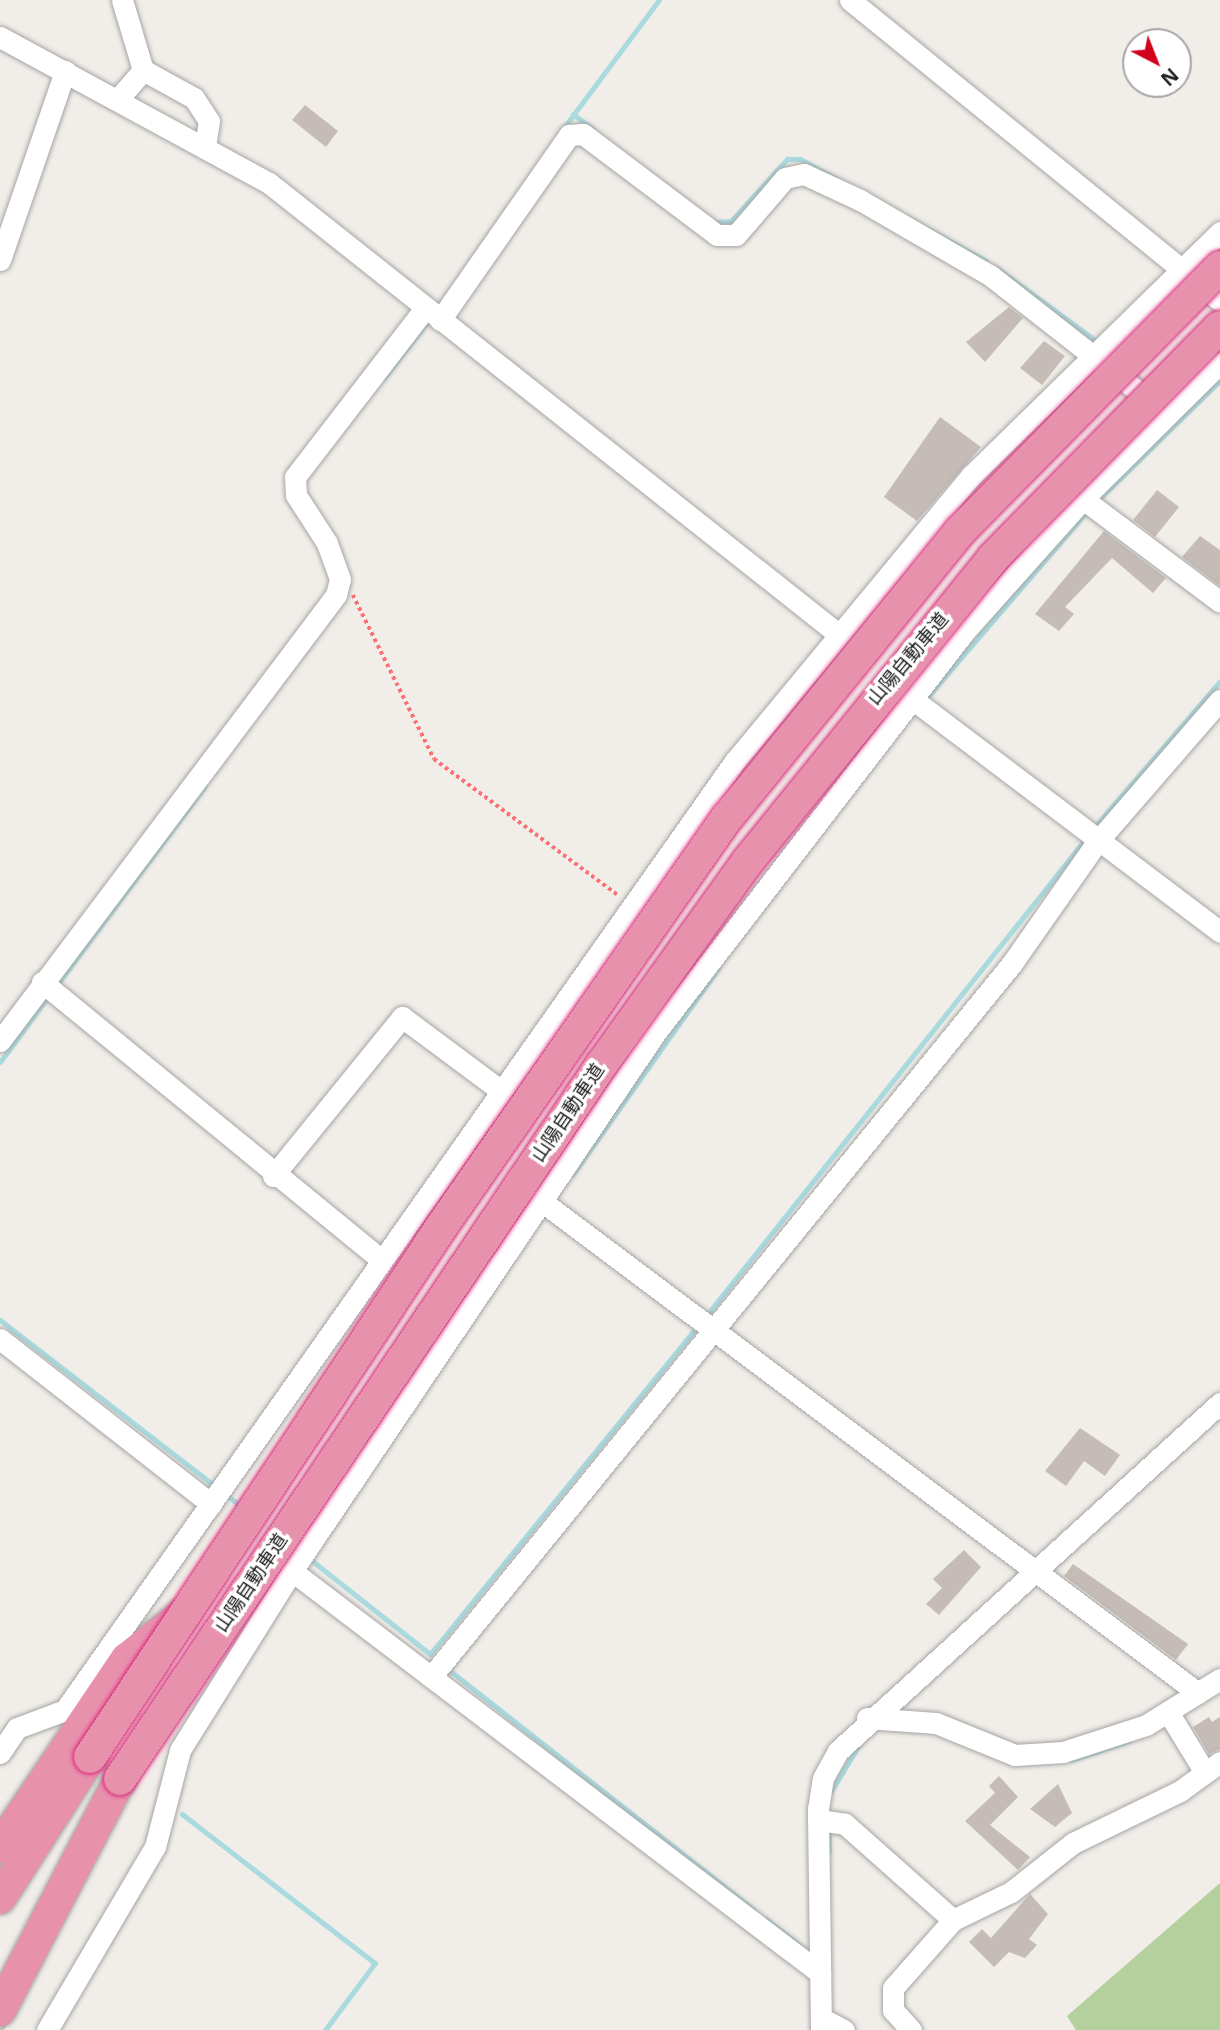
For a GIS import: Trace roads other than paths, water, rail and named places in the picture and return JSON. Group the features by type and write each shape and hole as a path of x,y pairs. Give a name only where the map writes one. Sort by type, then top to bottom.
{"highway":[{"name":"山陽自動車道","path":"0,1898 80,1750 186,1612 449,1214 727,818 960,531 1220,267"},
{"name":"山陽自動車道","path":"0,1964 120,1779 602,1063 748,861 993,558 1220,327"},
{"path":"0,1847 80,1750"},
{"path":"0,2010 120,1779"}],"street":[{"path":"122,0 143,70 194,98 209,121 205,147"},
{"path":"850,0 1220,301"},
{"path":"0,37 269,183 837,633"},
{"path":"118,99 143,70"},
{"path":"0,260 65,71"},
{"path":"0,1041 50,988 336,595 340,579 327,543 296,495 295,477 433,314 569,135 583,134 717,235 736,235 785,178 804,174 991,276 1098,346 1171,410"},
{"path":"0,1753 17,1728 65,1710 629,904 837,633 934,517 1098,346 1178,268 1220,232"},
{"path":"47,2030 155,1847 180,1750 299,1560 547,1205 732,928 917,703 1089,503 1171,410 1220,363"},
{"path":"1089,503 1220,602"},
{"path":"439,1668 705,1326 1013,962 1091,837 1220,700"},
{"path":"917,703 1220,932"},
{"path":"50,988 273,1176 382,1260"},
{"path":"273,1176 402,1017 500,1090"},
{"path":"547,1205 1031,1571 1198,1693"},
{"path":"0,1339 218,1495"},
{"path":"844,2030 821,2024 823,1778 867,1718 1220,1403"},
{"path":"299,1560 439,1668 820,1973"},
{"path":"867,1718 936,1723 1015,1755 1107,1742 1170,1716 1220,1679"},
{"path":"911,2030 893,2010 892,1988 953,1920 1011,1892 1073,1843 1180,1791 1212,1767 1170,1716"},
{"path":"824,1821 845,1824 953,1920"}],"waterway":[{"path":"562,130 659,0"},
{"path":"573,114 593,129"},
{"path":"715,222 731,221 787,159 800,159 986,261"},
{"path":"997,268 1099,343"},
{"path":"384,378 432,316"},
{"path":"1095,503 1220,380"},
{"path":"928,696 1088,510"},
{"path":"1092,830 1220,681"},
{"path":"56,986 205,786"},
{"path":"705,1317 1086,838"},
{"path":"573,1174 719,967"},
{"path":"0,1062 50,994"},
{"path":"0,1320 215,1486"},
{"path":"306,1556 430,1654 698,1325"},
{"path":"223,1492 243,1508"},
{"path":"444,1666 753,1909"},
{"path":"1072,1760 1129,1741"},
{"path":"830,1793 859,1745"},
{"path":"182,1814 375,1963 325,2030"},
{"path":"829,1827 829,1852"},
{"path":"766,1919 799,1945"}]}
